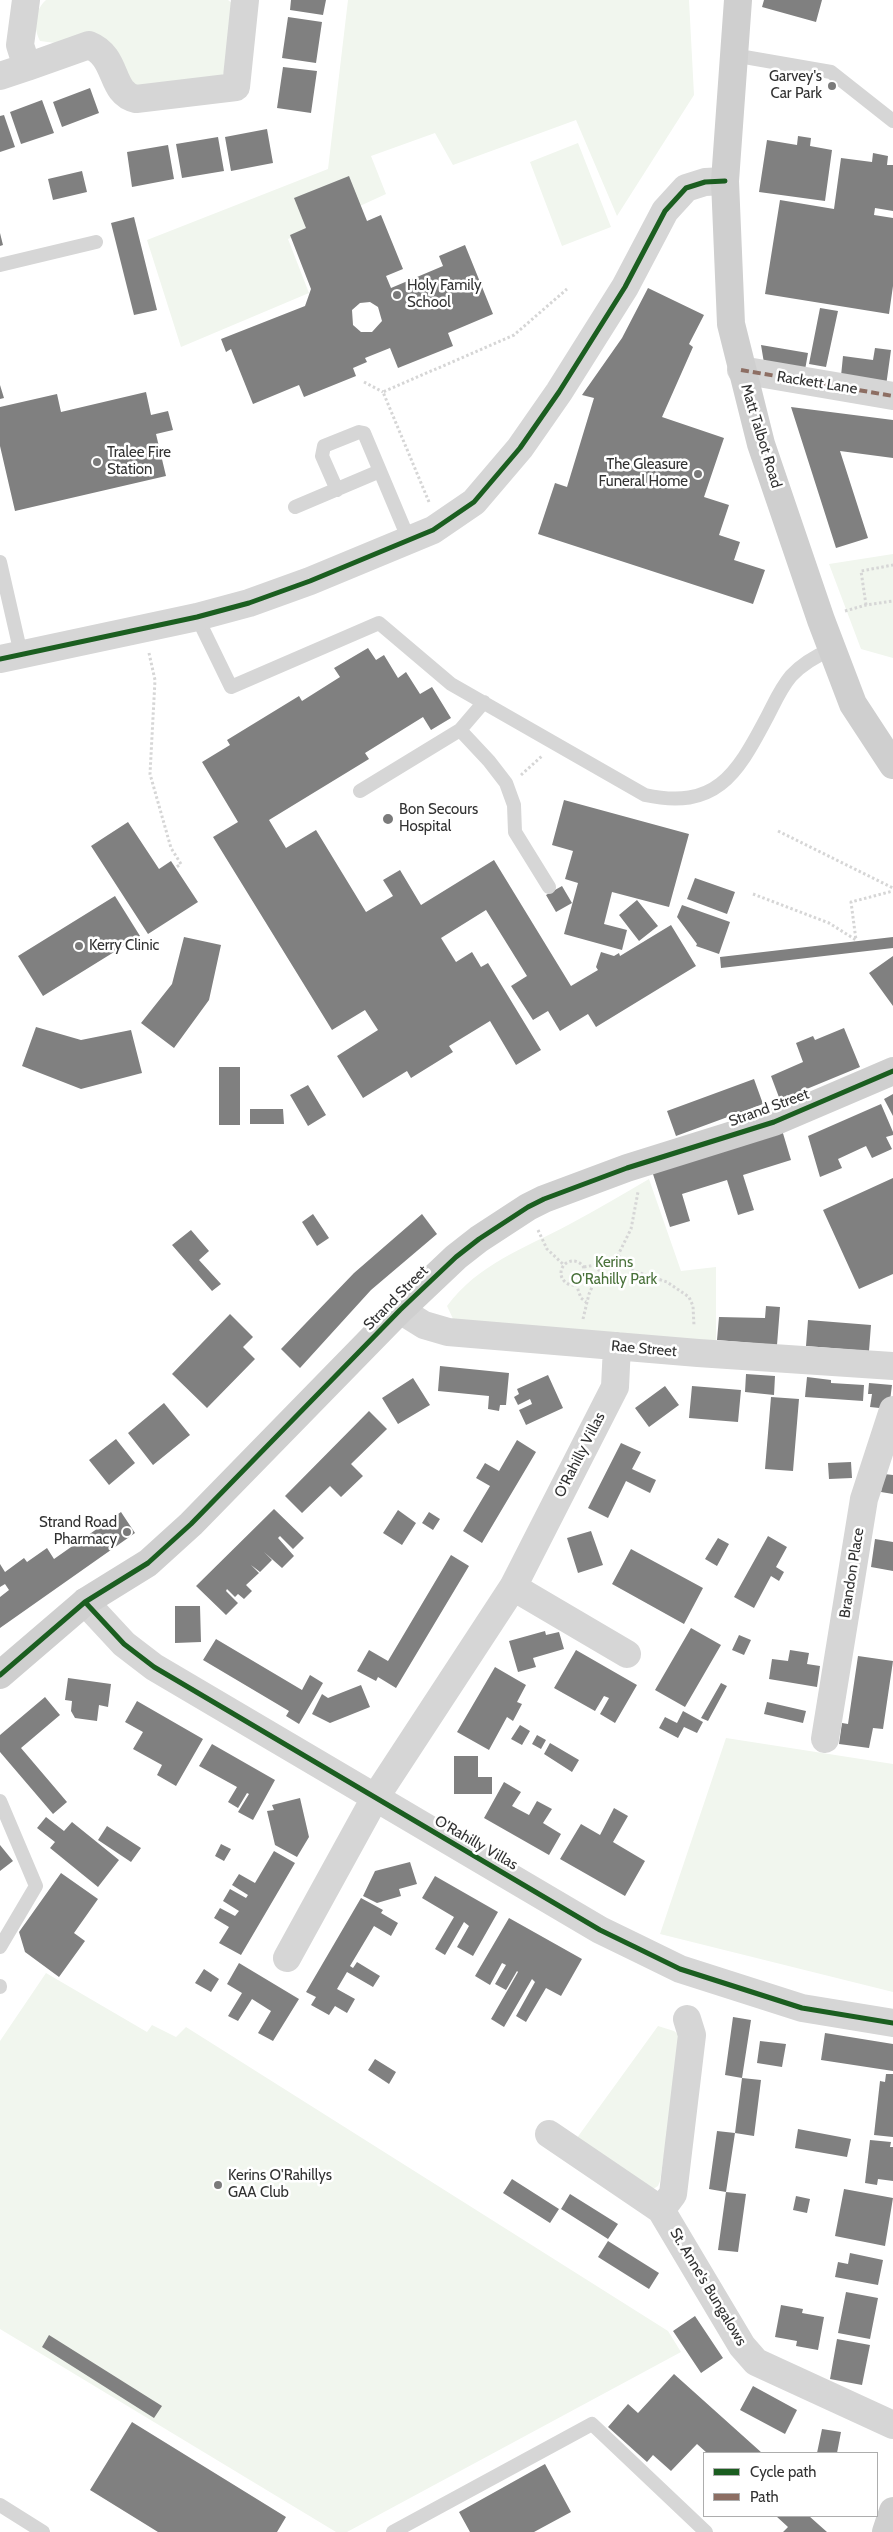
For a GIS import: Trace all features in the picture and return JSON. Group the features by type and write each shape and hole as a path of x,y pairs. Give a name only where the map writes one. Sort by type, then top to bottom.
{"street":[{"path":"26,0 20,45 27,67"},
{"path":"0,76 89,45 96,48 110,62 121,91 127,97 136,99 236,87 245,0"},
{"name":"Matt Talbot Road","path":"738,0 725,181 731,324 741,370 762,444 832,648 853,704 893,765"},
{"path":"11,657 197,617 249,602 310,581 439,526 474,502 520,448 559,392 625,288 665,210 686,188 705,182 725,181"},
{"name":"Rackett Lane","path":"741,370 893,396"},
{"name":"Strand Street","path":"0,1676 85,1602 148,1563 191,1524 400,1310 456,1257 479,1239 528,1207 627,1168 774,1122 893,1071"},
{"name":"Rae Street","path":"400,1310 424,1325 448,1332 698,1353 893,1366"},
{"name":"O'Rahilly Villas","path":"287,1958 375,1798 513,1587 615,1386 617,1346"},
{"name":"Brandon Place","path":"825,1739 864,1499 893,1410"},
{"path":"513,1587 627,1654"},
{"name":"O'Rahilly Villas","path":"85,1602 124,1644 154,1667 600,1930 680,1968 802,2008 893,2023"},
{"path":"661,2210 673,2194 692,2035 687,2019"},
{"name":"St. Anne's Bungalows","path":"549,2134 661,2210 742,2346 756,2362 893,2425"},
{"path":"886,2532 893,2511"}],"lane":[{"path":"733,55 831,72 893,121"},
{"path":"0,265 96,242"},
{"path":"337,490 322,456 324,446 359,432 364,433 409,540"},
{"path":"294,508 380,471"},
{"path":"0,562 11,657"},
{"path":"197,617 231,687 379,623 451,684 645,795 669,800 692,799 707,793 726,780 740,762 792,675 806,663 832,648"},
{"path":"360,791 460,730 484,702"},
{"path":"460,730 489,761 506,783 514,805 515,832 550,887"},
{"path":"0,1801 36,1886 0,1947"},
{"path":"393,2532 592,2424 706,2532"},
{"path":"0,2505 43,2532"}],"path":[{"path":"383,392 514,335 567,289"},
{"path":"364,382 383,392 439,526"},
{"path":"866,605 861,570 893,565"},
{"path":"842,613 866,605 893,602"},
{"path":"143,628 155,680 150,774 171,848 181,864 175,868"},
{"path":"506,783 525,773 555,743"},
{"path":"778,831 893,889"},
{"path":"753,894 828,923 856,940 851,902 893,889"},
{"path":"580,1343 586,1302 600,1268 618,1255 631,1229 638,1201 638,1189 627,1168"},
{"path":"528,1207 544,1243 564,1265"},
{"path":"618,1255 631,1270 667,1282 689,1297 693,1306 698,1353"},
{"path":"584,1267 584,1279 576,1284 570,1284 563,1279 561,1272 564,1265 575,1261 584,1267 595,1265 600,1268"},
{"path":"576,1284 581,1298 586,1302"}],"green space":[{"path":"46,0 228,0 233,4 227,67 221,78 146,93 132,83 116,51 40,41 36,30 36,19 39,9"},
{"path":"348,0 689,0 694,95 617,216 576,120 453,165 435,133 371,156 386,194 288,239 309,293 181,347 147,240 328,169"},
{"path":"578,143 611,227 562,246 530,162"},
{"path":"893,554 893,658 861,649 829,564"},
{"name":"Kerins O'Rahilly Park","path":"649,1179 681,1271 716,1267 716,1344 455,1323 447,1306 459,1291 473,1279 503,1258 580,1219"},
{"path":"726,1738 893,1764 893,1992 660,1934"},
{"name":"Kerins O'Rahillys GAA Club","path":"46,1973 147,2032 152,2025 176,2037 186,2027 668,2331 681,2352 347,2532 336,2532 0,2329 0,2041"},
{"path":"658,2026 674,2031 682,2038 660,2181 658,2186 653,2189 574,2142"}],"building":[{"path":"291,0 326,0 323,15 290,10"},
{"path":"764,0 822,0 816,22 762,7"},
{"path":"288,17 322,22 316,63 282,58"},
{"path":"283,67 317,71 311,113 277,108"},
{"path":"90,88 99,113 62,127 53,102"},
{"path":"42,100 54,133 21,144 10,112"},
{"path":"4,115 15,147 0,152 0,116"},
{"path":"267,129 273,163 231,171 225,137"},
{"path":"798,136 811,138 810,146 832,150 825,201 759,192 767,140 797,145"},
{"path":"218,137 224,171 182,178 176,144"},
{"path":"168,145 174,179 132,187 127,152"},
{"path":"873,153 888,156 887,165 893,165 893,211 875,208 874,215 893,218 893,286 889,314 765,294 780,200 834,209 841,158 872,162"},
{"path":"82,171 87,192 53,200 48,179"},
{"name":"Holy Family School","path":"349,176 367,221 381,215 403,269 386,276 391,288 443,266 439,256 465,245 493,314 448,333 453,346 398,368 390,348 365,358 367,362 353,368 356,376 304,397 299,385 253,404 231,349 226,352 221,339 305,306 311,289 290,235 306,228 294,198","holes":["370,302 378,307 382,321 372,332 361,332 353,325 352,310 360,303"]},
{"path":"134,217 157,310 134,315 111,223"},
{"path":"0,233 3,245 0,246"},
{"path":"648,288 704,315 689,344 693,347 662,417 724,438 704,497 729,505 719,535 740,542 734,560 765,570 753,604 538,534 555,483 567,487 594,398 582,395 622,338"},
{"path":"820,308 838,311 826,367 809,364"},
{"path":"761,345 808,353 805,370 764,363"},
{"path":"875,348 891,350 886,386 841,376 843,356 873,360"},
{"path":"0,385 4,398 0,399"},
{"path":"146,392 151,415 168,411 173,430 156,434 166,476 15,511 0,446 0,407 57,394 61,412"},
{"path":"791,407 893,420 893,458 840,451 868,538 836,548"},
{"path":"368,648 376,660 384,655 398,678 406,672 420,694 432,687 451,718 431,730 423,717 365,753 369,759 269,820 286,848 316,830 366,912 393,896 383,880 400,870 421,905 494,860 571,986 598,970 596,967 601,952 614,956 619,953 620,956 671,925 696,966 596,1027 588,1014 560,1031 548,1011 533,1020 511,986 527,976 486,910 441,938 456,962 472,952 481,967 488,963 541,1050 516,1065 490,1021 449,1046 453,1052 411,1078 407,1071 363,1098 337,1056 378,1030 365,1010 332,1030 213,837 238,822 202,762 230,745 227,740 299,696 302,701 340,677 334,668"},
{"path":"564,800 689,834 669,907 612,892 604,924 627,930 622,950 564,934 578,883 565,879 573,851 552,845"},
{"path":"128,822 159,869 171,861 198,902 148,934 91,846"},
{"path":"695,878 735,892 727,914 687,899"},
{"path":"562,886 572,903 556,912 546,895"},
{"name":"Kerry Clinic","path":"115,896 140,936 43,996 18,956"},
{"path":"637,900 658,926 639,941 619,915"},
{"path":"682,905 730,922 719,954 696,946 697,944 677,917"},
{"path":"184,937 221,945 209,1000 174,1048 141,1023 172,984"},
{"path":"893,937 893,948 721,968 720,957"},
{"path":"893,956 893,1006 869,973"},
{"path":"36,1027 81,1040 131,1030 142,1073 81,1089 22,1066"},
{"path":"844,1028 860,1067 780,1100 771,1076 803,1062 796,1043 813,1036 815,1040"},
{"path":"219,1067 240,1067 240,1125 219,1125"},
{"path":"754,1079 763,1104 676,1136 667,1111"},
{"path":"308,1085 326,1115 308,1126 290,1095"},
{"path":"893,1094 893,1116 884,1099"},
{"path":"881,1104 893,1132 893,1135 886,1137 892,1149 872,1158 866,1146 838,1159 842,1168 820,1177 808,1136"},
{"path":"250,1109 283,1109 284,1124 250,1124"},
{"path":"782,1130 791,1160 743,1175 754,1210 738,1215 727,1180 682,1194 690,1221 670,1227 652,1171"},
{"path":"893,1178 893,1274 859,1289 823,1210"},
{"path":"313,1214 329,1238 317,1246 302,1222"},
{"path":"422,1214 437,1234 371,1290 300,1368 281,1349 354,1273"},
{"path":"191,1230 209,1251 199,1260 221,1284 212,1291 172,1245"},
{"path":"766,1306 780,1307 777,1345 717,1340 719,1317 765,1318"},
{"path":"230,1314 253,1337 243,1347 255,1359 207,1408 172,1374"},
{"path":"808,1320 871,1325 869,1351 806,1346"},
{"path":"440,1366 509,1373 506,1405 500,1405 499,1411 488,1409 489,1396 438,1391"},
{"path":"746,1374 775,1376 774,1395 745,1392"},
{"path":"548,1375 563,1408 526,1425 519,1410 532,1404 530,1399 518,1405 514,1397 519,1394 517,1389"},
{"path":"807,1377 831,1380 831,1383 864,1385 863,1401 805,1397"},
{"path":"413,1378 430,1405 398,1424 382,1398"},
{"path":"869,1383 892,1385 889,1409 870,1407 872,1394 868,1394"},
{"path":"665,1386 679,1405 649,1427 635,1408"},
{"path":"692,1386 741,1390 738,1422 689,1418"},
{"path":"771,1397 799,1399 793,1471 765,1469"},
{"path":"164,1403 190,1435 153,1465 128,1433"},
{"path":"369,1411 387,1429 351,1464 363,1476 341,1497 330,1486 302,1513 285,1496"},
{"path":"116,1439 135,1463 109,1485 89,1460"},
{"path":"517,1440 536,1452 482,1543 463,1531 490,1486 476,1478 485,1463 499,1471"},
{"path":"621,1443 641,1452 632,1469 656,1480 650,1493 626,1481 608,1518 588,1508"},
{"path":"851,1462 852,1478 829,1479 828,1463"},
{"path":"884,1474 893,1475 893,1494 881,1492"},
{"path":"274,1509 304,1538 293,1549 280,1536 278,1538 294,1556 282,1568 264,1552 272,1560 260,1572 251,1565 259,1573 246,1585 252,1591 244,1599 238,1594 235,1597 227,1589 226,1591 238,1603 226,1615 196,1586"},
{"path":"398,1510 416,1523 402,1545 383,1533"},
{"path":"121,1512 135,1533 0,1628 0,1597 9,1590 5,1584 0,1587 0,1564 5,1572 24,1558 27,1562 47,1548 54,1559"},
{"path":"429,1512 440,1519 433,1530 422,1523"},
{"path":"591,1531 603,1565 578,1573 567,1538"},
{"path":"768,1536 787,1547 776,1567 784,1572 779,1581 771,1576 754,1608 734,1597"},
{"path":"718,1538 729,1544 717,1566 705,1559"},
{"path":"875,1539 893,1542 893,1571 871,1567"},
{"path":"631,1549 703,1588 684,1624 612,1584"},
{"path":"451,1555 469,1566 396,1688 378,1677 376,1681 357,1671 369,1650 388,1661"},
{"path":"175,1606 200,1606 201,1642 175,1643"},
{"path":"691,1628 721,1645 685,1707 655,1690"},
{"path":"545,1631 546,1635 559,1632 564,1649 533,1658 536,1667 518,1672 509,1641"},
{"path":"739,1635 751,1640 744,1655 732,1650"},
{"path":"216,1639 302,1690 310,1675 323,1683 299,1724 286,1716 289,1711 203,1660"},
{"path":"576,1650 637,1685 615,1723 600,1714 609,1698 604,1696 595,1711 554,1688"},
{"path":"790,1650 809,1653 807,1664 820,1666 817,1687 769,1679 772,1659 788,1661"},
{"path":"858,1656 893,1661 883,1729 873,1728 869,1748 839,1744 842,1723 848,1724"},
{"path":"495,1667 526,1685 517,1702 522,1704 513,1721 507,1717 489,1750 457,1732"},
{"path":"68,1678 111,1684 108,1707 99,1705 97,1721 75,1718 71,1711 72,1701 65,1700"},
{"path":"721,1683 727,1686 708,1721 701,1718"},
{"path":"361,1685 370,1707 330,1723 312,1714 322,1694 328,1698"},
{"path":"45,1697 60,1715 21,1748 67,1802 53,1814 0,1752 0,1735"},
{"path":"137,1701 203,1739 176,1786 157,1775 162,1765 133,1749 143,1732 125,1722"},
{"path":"767,1702 806,1711 803,1723 764,1714"},
{"path":"683,1711 703,1722 697,1733 684,1727 678,1738 659,1728 665,1717 677,1723"},
{"path":"520,1725 530,1731 522,1745 511,1739"},
{"path":"537,1735 546,1740 541,1749 532,1744"},
{"path":"550,1743 579,1760 572,1772 544,1754"},
{"path":"212,1744 275,1780 253,1820 238,1812 249,1794 247,1793 238,1808 228,1802 237,1787 199,1766"},
{"path":"454,1756 478,1756 478,1777 492,1777 492,1794 454,1794"},
{"path":"504,1782 521,1792 512,1806 529,1815 537,1801 552,1809 543,1823 561,1834 549,1855 484,1818"},
{"path":"300,1798 309,1837 297,1857 275,1845 267,1811 274,1810 272,1805"},
{"path":"614,1808 628,1816 613,1842 645,1861 625,1896 560,1859 581,1824 600,1835"},
{"path":"46,1817 64,1831 72,1822 119,1860 98,1887 50,1848 55,1842 37,1828"},
{"path":"107,1826 141,1848 131,1862 98,1840"},
{"path":"221,1844 231,1849 224,1861 215,1856"},
{"path":"0,1845 13,1861 0,1871"},
{"path":"274,1851 295,1863 241,1955 219,1943 229,1927 214,1918 220,1908 235,1916 239,1911 223,1901 230,1889 246,1898 248,1895 232,1885 239,1874 255,1883"},
{"path":"410,1862 417,1884 399,1889 401,1896 377,1903 363,1896 375,1871"},
{"path":"61,1873 98,1899 74,1933 85,1941 59,1977 25,1952 19,1932"},
{"path":"435,1876 498,1912 473,1956 457,1947 469,1926 464,1922 445,1955 435,1949 454,1917 422,1898"},
{"path":"361,1898 383,1910 381,1913 398,1923 391,1936 374,1926 350,1966 353,1968 357,1962 380,1976 373,1987 347,1972 337,1989 355,1999 347,2013 335,2006 329,2015 311,2005 316,1997 306,1992"},
{"path":"509,1918 582,1959 561,1996 546,1988 526,2022 516,2016 535,1982 532,1979 504,2027 491,2019 518,1972 506,1990 495,1984 506,1965 502,1963 490,1985 475,1976"},
{"path":"239,1963 299,1999 273,2041 258,2033 271,2011 252,1999 238,2021 228,2016 242,1993 227,1984"},
{"path":"204,1969 219,1979 211,1992 195,1983"},
{"path":"733,2017 751,2020 742,2078 725,2075"},
{"path":"825,2033 893,2044 893,2071 821,2060"},
{"path":"760,2041 786,2044 782,2067 757,2063"},
{"path":"375,2059 396,2072 389,2084 368,2070"},
{"path":"886,2074 893,2074 893,2137 874,2135 880,2081 885,2082"},
{"path":"742,2078 761,2080 754,2136 735,2133"},
{"path":"798,2129 851,2139 847,2157 795,2148"},
{"path":"717,2131 735,2133 726,2192 709,2189"},
{"path":"870,2140 891,2142 890,2147 893,2147 893,2181 878,2179 877,2185 865,2183"},
{"path":"512,2179 559,2209 550,2223 503,2193"},
{"path":"844,2189 893,2198 885,2246 835,2236"},
{"path":"726,2192 746,2194 738,2252 718,2250"},
{"path":"570,2194 618,2224 608,2239 561,2209"},
{"path":"796,2196 810,2199 807,2213 793,2210"},
{"path":"608,2241 659,2273 649,2289 598,2257"},
{"path":"850,2253 883,2260 878,2285 835,2277 838,2262 848,2264"},
{"path":"846,2292 878,2298 870,2339 838,2333"},
{"path":"781,2305 803,2309 802,2313 824,2317 818,2350 796,2346 797,2341 775,2337"},
{"path":"695,2316 723,2358 701,2373 673,2331"},
{"path":"49,2335 162,2406 154,2418 42,2347"},
{"path":"837,2339 870,2345 862,2385 830,2379"},
{"path":"674,2374 761,2452 706,2452 697,2444 671,2471 653,2455 647,2462 608,2427 628,2404 638,2413"},
{"path":"753,2386 797,2410 785,2434 740,2410"},
{"path":"132,2422 286,2517 277,2532 158,2532 90,2490"},
{"path":"822,2429 841,2432 837,2452 817,2452"},
{"path":"545,2464 571,2512 534,2532 470,2532 459,2512"},
{"path":"777,2517 810,2517 827,2532 783,2532 788,2527"}],"marked path":[{"path":"741,370 893,396"}],"cycle path":[{"path":"0,659 197,617 249,603 310,581 433,530 474,502 520,448 559,392 625,287 665,211 686,188 705,182 725,181"},
{"path":"0,1675 85,1602 148,1563 191,1524 400,1310 456,1257 479,1239 528,1207 544,1199 627,1168 774,1122 893,1071"},
{"path":"85,1602 124,1644 154,1667 600,1930 680,1969 802,2008 893,2023"}],"place":[{"name":"Garvey's Car Park","path":"832,86"},
{"name":"Holy Family School","path":"397,295"},
{"name":"Tralee Fire Station","path":"97,462"},
{"name":"The Gleasure Funeral Home","path":"698,474"},
{"name":"Bon Secours Hospital","path":"388,819"},
{"name":"Kerry Clinic","path":"79,946"},
{"name":"Strand Road Pharmacy","path":"127,1532"},
{"name":"Kerins O'Rahillys GAA Club","path":"218,2185"}]}
